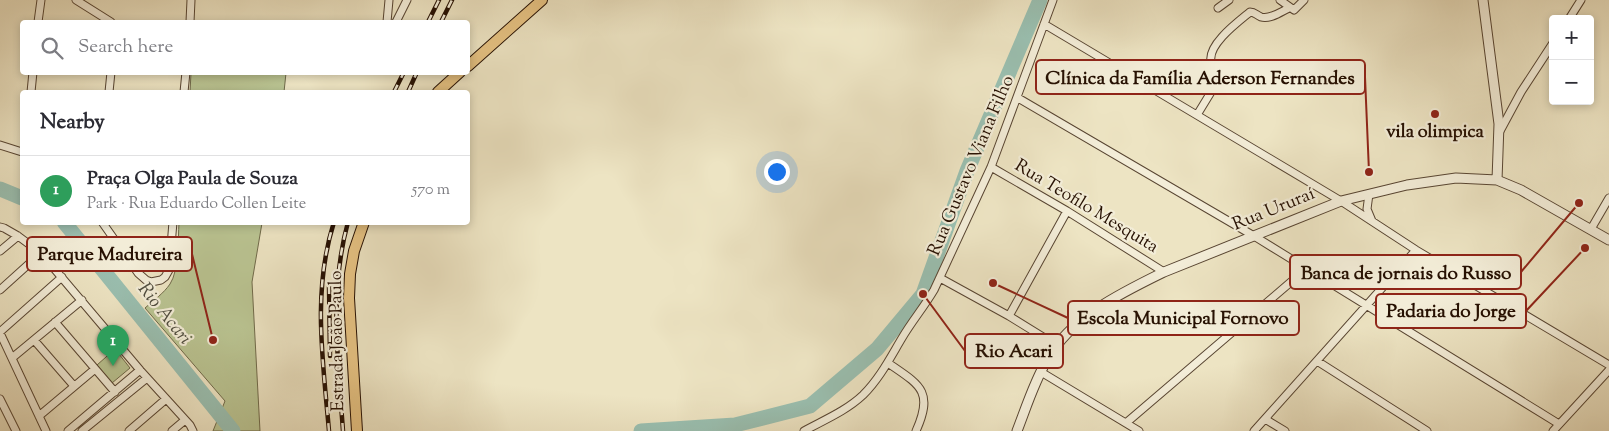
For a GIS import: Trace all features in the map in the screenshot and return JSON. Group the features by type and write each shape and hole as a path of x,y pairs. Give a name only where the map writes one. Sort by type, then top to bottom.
{"main road":[{"path":"470,64 542,0"},
{"path":"440,90 457,75"},
{"name":"Estrada João Paulo","path":"357,431 350,274 354,251 363,225"}],"street":[{"path":"38,20 41,0"},
{"path":"76,0 108,20"},
{"path":"190,20 191,0"},
{"path":"387,20 389,0"},
{"path":"397,20 407,0"},
{"name":"Rua Gustavo Viana Filho","path":"804,431 845,409 863,395 888,363 903,336 923,308 940,278 991,167 1053,0"},
{"path":"1218,8 1229,0"},
{"path":"1280,0 1292,9 1296,9 1304,0"},
{"path":"1483,0 1500,131 1497,180"},
{"path":"1572,15 1581,0"},
{"path":"1197,115 1219,79 1212,66 1211,55 1223,36 1250,12 1266,18 1289,8"},
{"path":"1044,24 1341,201 1416,250 1609,364"},
{"path":"1500,131 1520,92 1549,49"},
{"path":"31,90 34,75"},
{"path":"109,90 111,75"},
{"path":"184,90 186,75"},
{"path":"1018,98 1254,236 1559,424"},
{"path":"0,145 20,151"},
{"name":"Rua Teofilo Mesquita","path":"991,167 1067,211 1164,272"},
{"name":"Rua Ururaí","path":"1017,431 1040,372 1056,345 1085,318 1164,272 1341,201 1407,185 1456,178 1497,180 1521,190 1609,240"},
{"path":"1369,194 1367,209 1372,222"},
{"path":"1591,229 1609,198"},
{"path":"1009,316 1067,211"},
{"path":"104,225 143,278 151,282 157,282 165,277 169,270 173,225"},
{"path":"0,227 18,236 42,253 193,431"},
{"path":"0,251 18,236"},
{"path":"1254,431 1416,250"},
{"path":"0,290 42,253"},
{"path":"1126,424 1306,269"},
{"path":"46,431 0,333 62,277"},
{"path":"940,278 1009,316 1056,345"},
{"path":"12,358 82,300"},
{"path":"55,322 115,392"},
{"path":"34,340 74,386"},
{"path":"1317,361 1426,431"},
{"path":"888,363 913,380 925,398 924,415 916,431"},
{"path":"39,416 95,369"},
{"path":"68,431 140,370"},
{"path":"1553,431 1609,370"},
{"path":"1040,372 1139,431"},
{"path":"82,431 147,378"},
{"path":"0,398 16,431"},
{"path":"129,431 166,399"},
{"path":"1265,419 1285,431"},
{"path":"172,431 185,420"}],"green space":[{"path":"191,75 286,75 284,90 190,90"},
{"path":"179,225 262,225 252,282 260,431 213,431 225,401 145,308 165,291 170,284 178,254"},
{"path":"115,349 130,368 112,383 97,365"}],"waterway":[{"name":"Rio Acari","path":"641,431 735,425 810,406 877,349 923,294 967,171 1040,0"},
{"name":"Rio Acari","path":"0,189 20,197"},
{"name":"Rio Acari","path":"66,225 233,431"}],"railway":[{"path":"429,20 439,0"},
{"path":"442,20 452,0"},
{"path":"395,90 402,75"},
{"path":"409,90 416,75"},
{"path":"329,431 322,352 321,300 327,248 333,225"},
{"path":"343,431 336,326 338,274 347,225"},
{"path":"329,286 330,356"}],"place":[{"name":"vila olimpica","path":"1435,114"},
{"name":"Clínica da Família Aderson Fernandes","path":"1369,172"},
{"name":"Banca de jornais do Russo","path":"1579,203"},
{"name":"Padaria do Jorge","path":"1585,248"},
{"name":"Escola Municipal Fornovo","path":"993,283"},
{"name":"Rio Acari","path":"923,294"},
{"name":"Parque Madureira","path":"213,340"},
{"name":"Praça Olga Paula de Souza","path":"113,366"}]}
